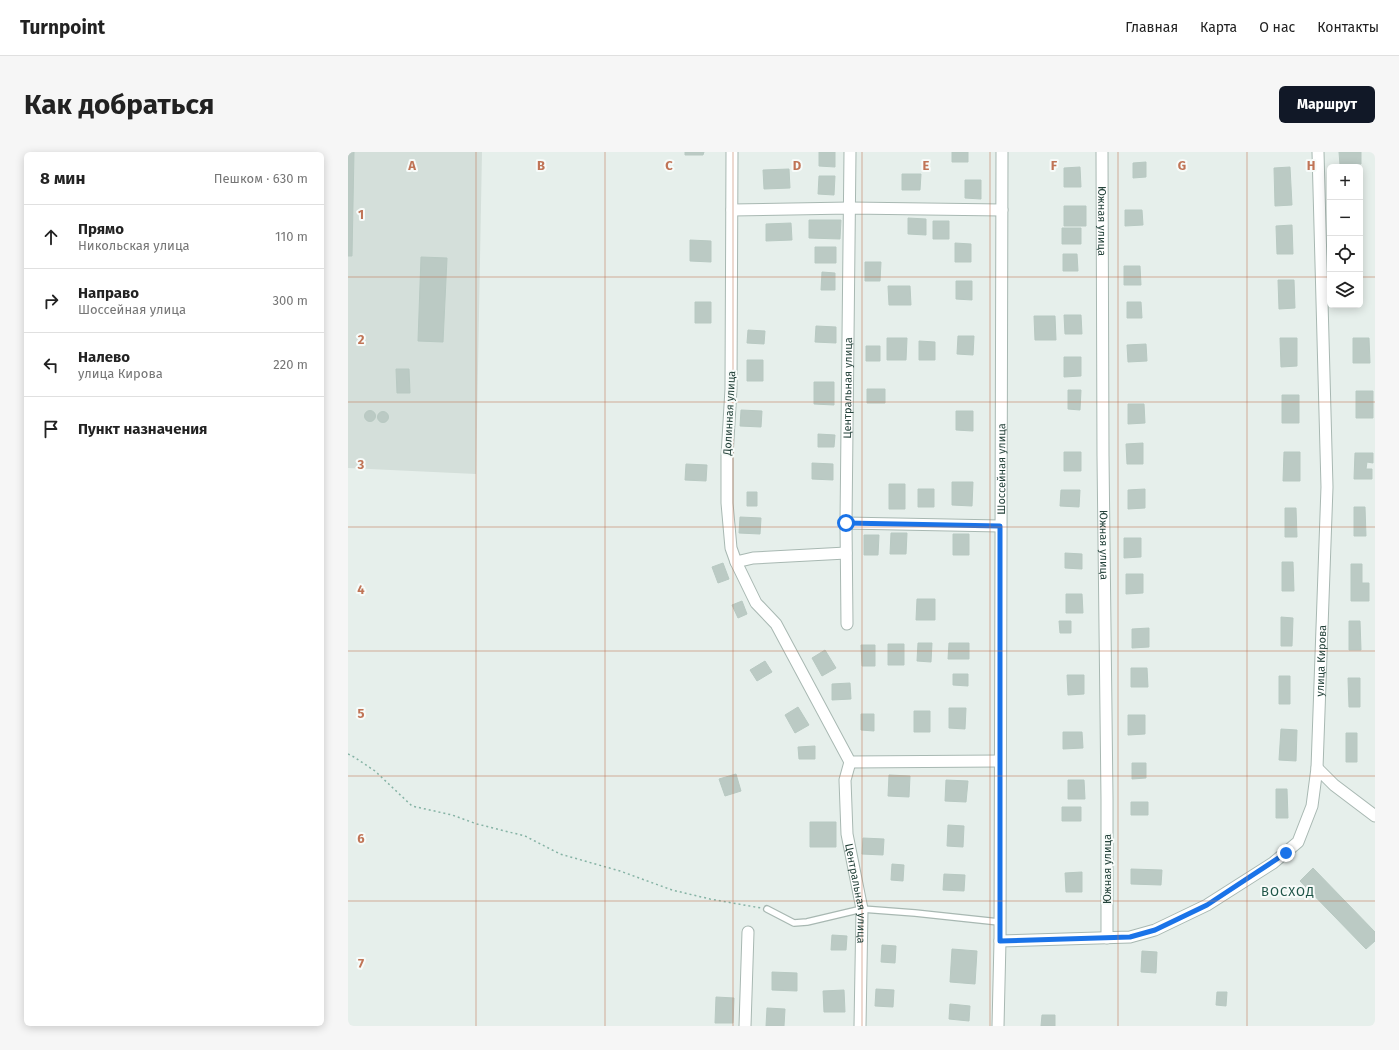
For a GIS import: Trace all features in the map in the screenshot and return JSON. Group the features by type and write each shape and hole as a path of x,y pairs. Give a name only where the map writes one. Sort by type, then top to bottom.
{"street":[{"name":"Долинная улица","path":"732,152 731,389 727,456 727,487 731,548 736,562 756,603 776,624 850,762"},
{"name":"Центральная улица","path":"847,624 846,523 850,152"},
{"name":"Шоссейная улица","path":"998,1026 1000,941 999,761 1002,152"},
{"name":"Южная улица","path":"1102,152 1107,938"},
{"name":"улица Кирова","path":"1000,941 1130,937 1155,930 1207,905 1286,853 1298,842 1312,806 1317,768 1327,487 1318,152"},
{"path":"732,210 850,208 1002,210"},
{"path":"846,523 1000,526"},
{"path":"736,562 753,558 846,553"},
{"path":"850,762 999,761"},
{"name":"Центральная улица","path":"850,762 845,780 847,834 862,909 860,1026"},
{"path":"1317,768 1334,785 1375,816"},
{"path":"745,1026 748,932"}],"lane":[{"path":"767,909 794,923 807,922 862,909 1000,922"}],"path":[{"path":"348,754 375,771 412,806 452,815 477,824 525,836 560,854 620,871 672,890 737,905 767,909"}],"shaded area":[{"path":"348,152 482,152 476,474 348,468"}],"building":[{"path":"348,152 354,152 352,256 348,256"},
{"path":"685,152 704,152 703,155 685,155"},
{"path":"819,152 835,152 835,167 819,166"},
{"path":"952,152 968,152 968,162 952,162"},
{"path":"1339,152 1361,152 1361,164 1340,164"},
{"path":"1146,162 1146,177 1133,178 1133,163"},
{"path":"1080,167 1081,187 1064,187 1064,168"},
{"path":"1290,167 1292,205 1275,206 1274,168"},
{"path":"789,169 790,188 764,189 763,170"},
{"path":"902,174 921,174 920,190 902,190"},
{"path":"819,176 835,176 834,195 818,194"},
{"path":"965,180 981,180 981,199 965,198"},
{"path":"1064,206 1086,206 1086,226 1064,226"},
{"path":"1125,210 1142,210 1143,225 1125,226"},
{"path":"908,218 926,219 926,235 908,234"},
{"path":"809,220 841,220 840,239 809,238"},
{"path":"933,221 949,221 949,239 933,239"},
{"path":"791,223 792,240 766,241 766,224"},
{"path":"1292,225 1293,254 1277,254 1276,226"},
{"path":"1062,228 1081,228 1081,244 1062,244"},
{"path":"690,240 711,241 711,262 690,261"},
{"path":"955,243 971,244 971,262 955,262"},
{"path":"815,247 836,247 836,263 815,263"},
{"path":"1063,254 1077,254 1078,271 1063,271"},
{"path":"421,257 447,258 443,342 418,341"},
{"path":"865,262 881,262 880,281 865,281"},
{"path":"1124,266 1140,266 1141,285 1124,285"},
{"path":"822,272 835,273 835,290 821,290"},
{"path":"1278,280 1294,280 1295,308 1279,309"},
{"path":"956,281 972,281 972,300 956,299"},
{"path":"888,286 910,286 911,305 889,305"},
{"path":"695,302 711,302 711,323 695,323"},
{"path":"1127,302 1141,302 1142,318 1127,318"},
{"path":"1064,315 1081,315 1082,334 1065,334"},
{"path":"1034,316 1055,316 1056,340 1035,340"},
{"path":"816,326 836,327 836,343 815,342"},
{"path":"748,330 765,331 764,344 747,343"},
{"path":"958,336 974,336 973,355 957,354"},
{"path":"887,338 907,338 906,360 887,360"},
{"path":"1280,338 1297,338 1297,366 1281,367"},
{"path":"1353,338 1369,338 1370,363 1353,363"},
{"path":"919,341 935,342 935,360 919,360"},
{"path":"1146,344 1147,361 1128,362 1127,345"},
{"path":"866,346 880,346 880,361 866,361"},
{"path":"1064,357 1081,357 1081,376 1064,377"},
{"path":"747,360 763,360 763,381 747,381"},
{"path":"396,369 409,369 410,393 397,393"},
{"path":"814,382 834,382 834,405 814,404"},
{"path":"867,389 885,389 885,403 867,403"},
{"path":"1068,390 1081,390 1080,410 1068,409"},
{"path":"1356,391 1373,391 1373,418 1356,418"},
{"path":"1282,395 1299,395 1299,423 1282,423"},
{"path":"1128,404 1144,404 1145,423 1128,424"},
{"path":"370,410 374,412 376,416 374,420 370,422 366,420 364,416 366,412"},
{"path":"741,410 762,411 761,427 740,426"},
{"path":"383,411 387,413 389,417 387,421 383,423 379,421 377,417 379,413"},
{"path":"956,411 973,411 973,431 956,430"},
{"path":"818,434 835,435 834,447 818,447"},
{"path":"1143,443 1143,464 1127,464 1126,444"},
{"path":"1064,452 1081,452 1081,471 1064,471"},
{"path":"1284,452 1300,452 1300,481 1283,481"},
{"path":"1355,453 1373,453 1373,463 1367,462 1366,469 1372,469 1372,479 1354,479"},
{"path":"812,463 833,464 833,480 812,479"},
{"path":"686,464 707,465 706,481 685,480"},
{"path":"952,482 973,482 972,506 952,505"},
{"path":"889,484 905,484 905,509 889,509"},
{"path":"918,489 934,489 934,507 918,507"},
{"path":"1145,489 1145,508 1128,509 1128,490"},
{"path":"1061,490 1080,490 1079,507 1060,506"},
{"path":"747,492 757,492 757,506 747,506"},
{"path":"1354,507 1365,507 1366,536 1354,536"},
{"path":"1285,508 1296,508 1297,537 1285,537"},
{"path":"740,517 761,518 760,534 739,533"},
{"path":"891,533 907,533 906,554 890,554"},
{"path":"953,534 969,534 969,555 953,555"},
{"path":"864,535 879,535 878,555 864,555"},
{"path":"1124,538 1141,538 1141,557 1124,558"},
{"path":"1065,553 1082,554 1082,569 1065,568"},
{"path":"1282,562 1293,562 1294,591 1282,591"},
{"path":"723,563 729,579 718,583 712,567"},
{"path":"1351,564 1362,564 1362,583 1369,583 1369,601 1351,601"},
{"path":"1126,574 1143,574 1143,593 1126,594"},
{"path":"1066,594 1082,594 1083,613 1066,613"},
{"path":"917,599 935,599 935,620 916,620"},
{"path":"742,601 747,614 738,618 732,605"},
{"path":"1281,617 1293,618 1292,646 1281,646"},
{"path":"1059,621 1071,621 1071,633 1060,633"},
{"path":"1349,621 1360,621 1361,650 1349,650"},
{"path":"1149,628 1149,647 1132,648 1132,629"},
{"path":"918,643 932,643 931,662 917,661"},
{"path":"949,643 969,643 969,659 948,659"},
{"path":"888,644 904,644 904,665 888,665"},
{"path":"861,645 875,645 875,666 862,666"},
{"path":"825,650 836,668 822,676 812,658"},
{"path":"765,661 772,672 757,681 750,670"},
{"path":"1131,668 1147,668 1148,687 1131,687"},
{"path":"953,674 968,674 968,686 953,685"},
{"path":"1067,675 1084,675 1084,694 1068,695"},
{"path":"1279,676 1290,676 1290,704 1279,704"},
{"path":"1348,678 1360,678 1360,707 1349,707"},
{"path":"850,683 851,699 832,700 832,684"},
{"path":"798,707 809,725 795,733 785,715"},
{"path":"949,708 966,708 965,729 949,728"},
{"path":"914,711 930,711 930,732 914,732"},
{"path":"861,714 874,714 874,731 861,730"},
{"path":"1128,715 1145,715 1145,734 1128,735"},
{"path":"1281,729 1297,730 1296,761 1279,760"},
{"path":"1063,732 1082,732 1083,748 1063,749"},
{"path":"1346,733 1357,733 1357,762 1346,762"},
{"path":"815,746 815,759 799,759 798,747"},
{"path":"1132,763 1146,763 1146,778 1132,779"},
{"path":"736,774 741,791 725,796 719,779"},
{"path":"889,775 910,776 909,797 888,796"},
{"path":"946,780 968,781 966,802 945,801"},
{"path":"1068,780 1084,780 1085,799 1068,799"},
{"path":"1276,789 1287,789 1288,818 1276,818"},
{"path":"1131,802 1148,802 1148,815 1131,815"},
{"path":"1062,807 1081,807 1081,821 1062,821"},
{"path":"810,822 836,822 836,847 810,847"},
{"path":"948,825 964,826 963,847 947,846"},
{"path":"863,838 884,839 883,855 862,854"},
{"path":"892,864 904,865 903,881 891,880"},
{"path":"1313,868 1375,932 1375,941 1366,949 1300,881"},
{"path":"1131,869 1162,870 1161,885 1131,884"},
{"path":"1082,872 1082,892 1066,892 1065,873"},
{"path":"944,874 965,875 964,891 943,890"},
{"path":"832,935 847,936 846,950 831,950"},
{"path":"882,945 896,946 895,963 881,962"},
{"path":"952,949 977,951 975,984 950,982"},
{"path":"1142,951 1157,952 1156,973 1141,972"},
{"path":"772,972 797,973 797,991 772,990"},
{"path":"876,989 894,990 893,1007 875,1006"},
{"path":"844,990 845,1012 824,1012 823,991"},
{"path":"1217,992 1227,992 1226,1006 1216,1005"},
{"path":"716,997 734,998 733,1023 715,1023"},
{"path":"950,1004 970,1006 969,1021 949,1019"},
{"path":"767,1008 785,1009 784,1026 766,1026"},
{"path":"1042,1015 1055,1015 1055,1026 1041,1026"}],"district":[{"name":"ВОСХОД","path":"1288,891"}],"route":[{"path":"846,523 1000,526 1000,941 1130,937 1155,930 1207,905 1286,853"}]}
